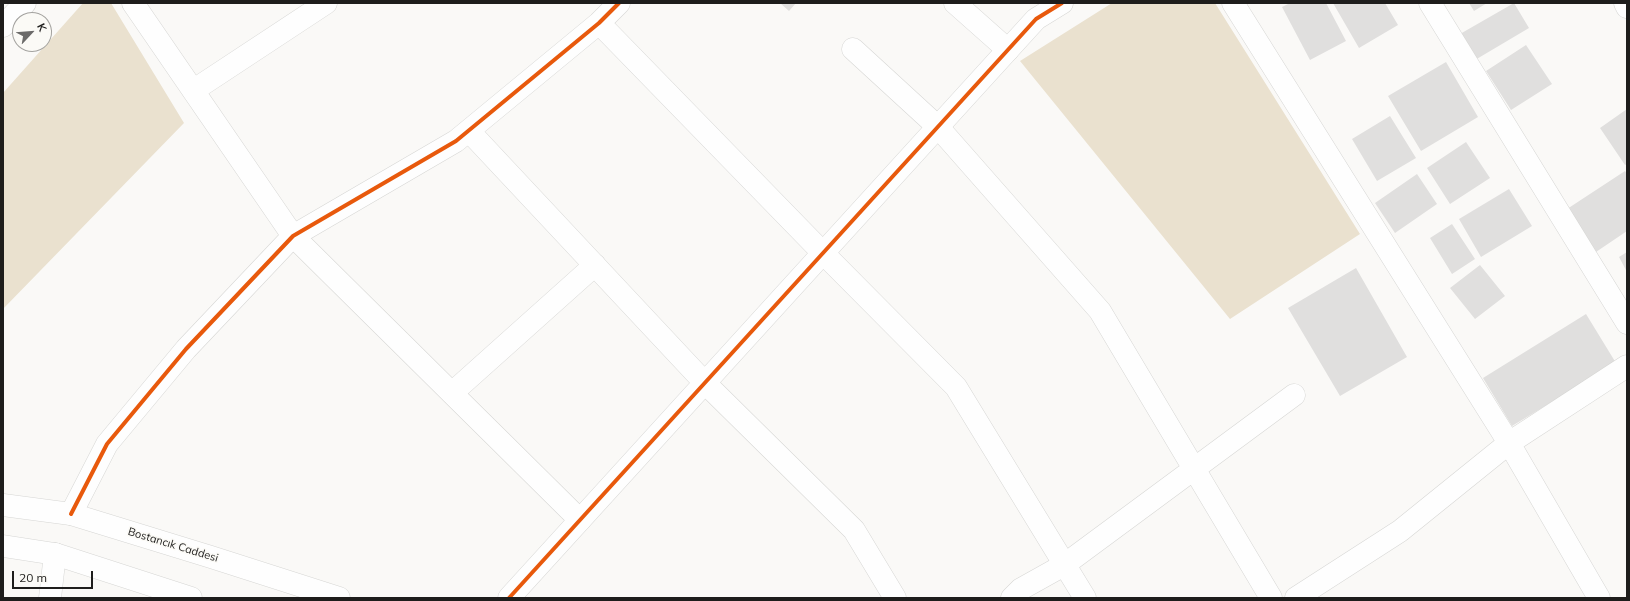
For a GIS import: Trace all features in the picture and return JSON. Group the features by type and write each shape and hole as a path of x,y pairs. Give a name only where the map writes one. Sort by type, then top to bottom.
{"street":[{"path":"3,26 25,3"},
{"path":"134,3 293,236 580,520"},
{"path":"194,90 326,3"},
{"path":"71,514 108,444 186,349 293,236 456,141 599,23 619,3"},
{"path":"955,3 1008,50"},
{"path":"1233,3 1509,443 1600,598"},
{"path":"1430,3 1627,323"},
{"path":"1625,3 1627,7"},
{"path":"508,598 1036,19 1054,5"},
{"path":"599,23 956,387 1085,598"},
{"path":"853,49 938,127 1100,311 1271,598"},
{"path":"469,131 705,383 854,530 895,598"},
{"path":"452,394 595,265"},
{"path":"1296,598 1400,531 1509,443 1627,366"},
{"path":"1012,598 1021,589 1064,565 1294,395"},
{"name":"Bostancık Caddesi","path":"3,505 71,514 339,598"},
{"path":"3,546 55,554 191,598"},
{"path":"50,598 55,554"}],"shaded area":[{"path":"83,3 111,3 184,123 3,309 3,93 39,52 52,52 52,38"},
{"path":"1112,3 1215,3 1360,234 1230,319 1020,61"}],"building":[{"path":"780,3 796,3 789,11"},
{"path":"1290,3 1326,3 1346,41 1310,60 1282,7"},
{"path":"1333,3 1385,3 1398,25 1359,48"},
{"path":"1469,3 1487,3 1474,11"},
{"path":"1514,3 1529,28 1475,60 1460,34"},
{"path":"1526,45 1552,84 1511,110 1486,71"},
{"path":"1446,62 1478,117 1421,151 1388,96"},
{"path":"1627,109 1627,164 1625,165 1600,128"},
{"path":"1390,116 1416,158 1377,181 1352,139"},
{"path":"1466,142 1490,178 1450,204 1427,168"},
{"path":"1625,171 1627,174 1627,231 1593,254 1564,211"},
{"path":"1417,174 1437,204 1395,233 1375,203"},
{"path":"1509,189 1532,226 1481,257 1459,219"},
{"path":"1452,224 1475,259 1452,274 1430,238"},
{"path":"1627,252 1627,272 1619,257"},
{"path":"1480,265 1505,296 1475,319 1450,288"},
{"path":"1356,268 1407,357 1340,396 1288,308"},
{"path":"1586,314 1616,363 1512,426 1483,378"}],"cycle path":[{"path":"71,514 107,444 186,349 293,236 456,141 599,23 619,3"},
{"path":"509,598 1036,19 1062,3"}]}
